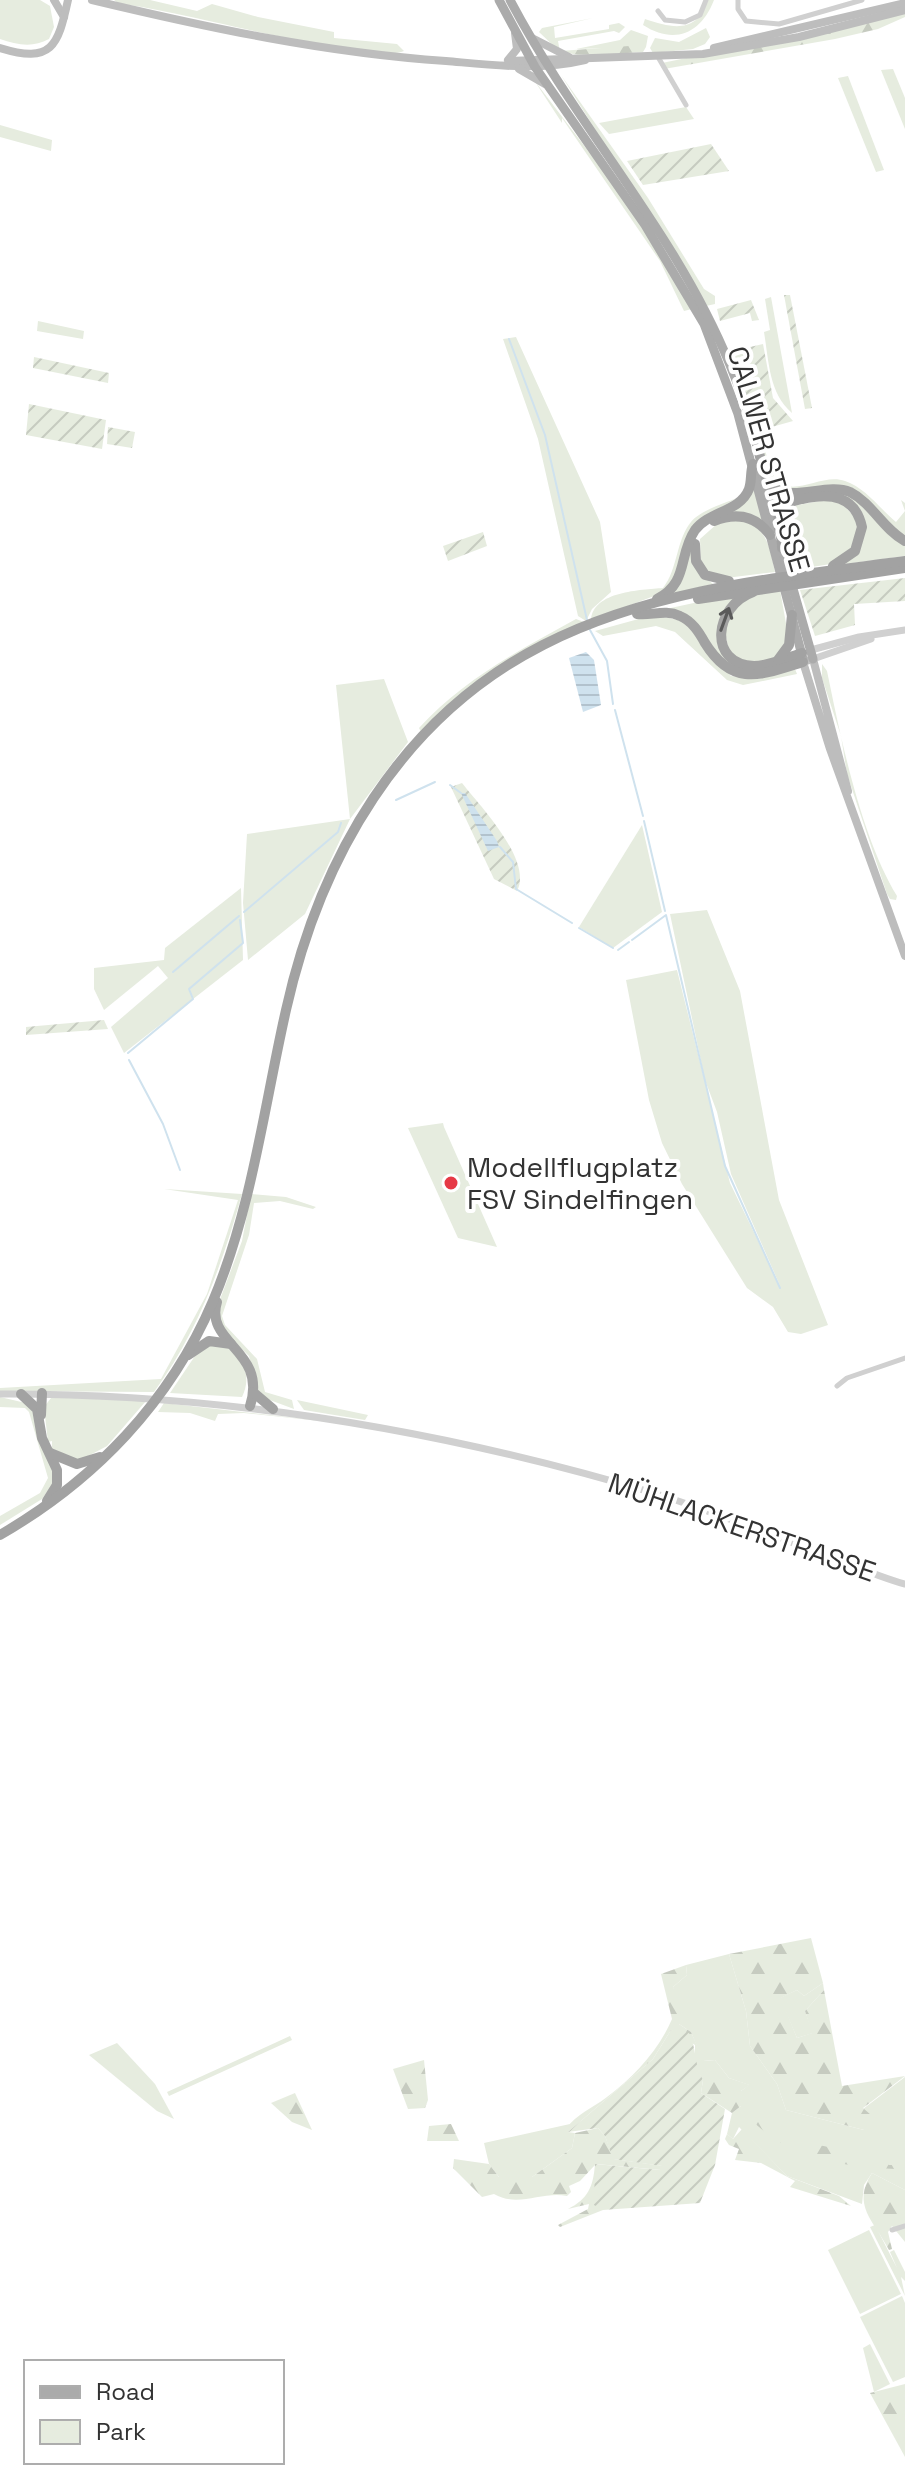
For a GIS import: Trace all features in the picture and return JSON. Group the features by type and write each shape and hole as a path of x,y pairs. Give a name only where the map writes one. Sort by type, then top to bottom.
{"highway":[{"path":"753,433 767,478 775,488 791,493 826,487 848,491 905,541"},
{"path":"0,1535 41,1509 110,1453 145,1414 184,1358 219,1284 249,1188 299,959 332,867 365,808 401,759 448,711 495,675 581,630 661,597 676,586 696,529 710,516 744,499 751,484 753,464"},
{"path":"782,548 778,517 786,504 821,495 848,502 862,527 858,546 844,561 808,577 745,595 723,616 721,634 731,656 749,665 807,656"},
{"path":"770,535 756,521 732,516 711,523 695,542 696,561 709,579 755,580 905,568"},
{"path":"599,623 731,592 905,561"},
{"path":"621,613 755,580"},
{"path":"637,614 663,612 684,618 714,656 735,673 760,675 807,656"},
{"path":"777,661 789,645 792,615"},
{"path":"219,1284 215,1321 247,1361 252,1387 247,1405"},
{"path":"184,1358 209,1341 232,1344"},
{"path":"252,1387 273,1409"},
{"path":"40,1393 38,1415 42,1438 57,1470 57,1485 41,1509"},
{"path":"21,1394 38,1415"},
{"path":"50,1453 77,1464 110,1453"}],"main road":[{"path":"54,0 64,18"},
{"path":"0,48 30,55 48,50 60,36 68,0"},
{"path":"92,0 305,46 492,64 565,66 585,60"},
{"name":"CALWER STRASSE","path":"499,0 514,28 562,90 640,202 694,290 728,360 753,433 782,548 782,562"},
{"name":"CALWER STRASSE","path":"510,0 528,34 548,86 638,214 688,293 718,358 753,464 770,535 782,562 830,749 848,791 905,956"},
{"path":"658,57 799,30 905,3"},
{"path":"539,63 658,57 785,40 905,10"},
{"path":"509,63 517,49 514,28"},
{"path":"528,34 551,51 573,59"},
{"path":"509,63 548,86"},
{"path":"562,90 559,78 565,66"},
{"name":"CALWER STRASSE","path":"791,598 792,615 807,656"}],"street":[{"path":"658,11 665,20 685,22 700,15 706,0"},
{"path":"738,0 738,9 746,21 771,25 862,0"},
{"path":"658,57 686,105"},
{"path":"807,656 859,637 905,630"},
{"path":"837,1386 847,1378 905,1358"},
{"name":"MÜHLACKERSTRASSE","path":"0,1394 177,1398 247,1405 412,1431 578,1471 666,1497 905,1584"},
{"path":"892,2230 905,2226"}],"green space":[{"path":"0,0 40,0 50,6 54,27 49,39 25,45 0,39"},
{"path":"114,0 150,0 197,11 212,4 334,32 334,38 397,44 404,51 385,53 314,44 119,4"},
{"path":"708,0 714,0 702,21 685,33 665,34 643,25 645,19 675,26 691,23 698,18"},
{"path":"905,13 905,17 878,29 835,39 664,69 662,63"},
{"path":"593,18 554,27 555,38 609,29 609,25 619,23 625,27 619,33 614,31 558,41 560,52 539,32 542,28"},
{"path":"706,28 710,37 705,44 693,49 653,53 650,48 655,38 679,42"},
{"path":"631,30 648,36 646,47 576,49 620,40"},
{"path":"646,47 643,52 582,56 560,51"},
{"path":"893,69 905,98 905,129 881,70"},
{"path":"561,75 648,198 704,289 715,296 715,304 706,306"},
{"path":"848,76 884,170 876,172 838,78"},
{"path":"534,80 624,198 692,309 684,311 660,261"},
{"path":"686,107 694,119 609,134 599,123"},
{"path":"0,125 52,140 51,151 0,137"},
{"path":"711,144 729,171 643,185 627,161"},
{"path":"784,295 790,295 812,408 805,409"},
{"path":"771,297 792,413 774,386 769,366 764,332 770,330 765,299"},
{"path":"751,300 759,320 752,321 750,313 720,321 717,309"},
{"path":"38,321 84,331 83,339 37,331"},
{"path":"516,337 600,522 611,592 592,609 586,621 578,616 538,439 503,339"},
{"path":"763,344 773,398 793,421 758,431 728,352"},
{"path":"34,357 109,373 108,383 33,368"},
{"path":"739,380 776,481 792,487 836,479 853,484 896,522 905,511 905,539 862,497 780,488 769,478"},
{"path":"29,404 106,420 102,449 26,435"},
{"path":"108,427 135,432 132,448 107,444"},
{"path":"754,483 763,521 727,516 711,521 700,530 693,542 692,555 698,569 713,584 671,594 680,579 690,547 698,531 710,519 739,505"},
{"path":"774,490 784,493 830,491 849,495 905,545 905,556 845,564 859,545 864,529 862,515 854,504 842,497 807,495 786,501 777,515 772,495"},
{"path":"737,498 706,516 679,574 662,593 591,620 594,610 609,598 631,591 663,588 672,572 682,537 691,522 706,511"},
{"path":"836,498 858,520 855,548 831,564 792,570 781,523 787,507"},
{"path":"743,520 763,534 775,572 718,579 701,566 700,539 718,523"},
{"path":"483,532 487,546 448,561 443,546"},
{"path":"905,578 905,601 854,604 855,625 815,636 800,590"},
{"path":"780,590 789,640 774,659 756,663 740,660 729,650 723,624 744,598"},
{"path":"740,593 719,619 720,643 756,670 723,662 700,631 666,609"},
{"path":"653,615 684,621 731,676 758,679 795,669 797,674 743,685 727,680 675,632 656,626 603,636 595,631"},
{"path":"576,619 584,622 500,665 421,732 419,728 436,711 474,680"},
{"path":"822,664 827,671 841,736 822,678"},
{"path":"384,679 408,742 350,819 336,685"},
{"path":"841,736 863,817 884,872 897,896 896,900 890,899 887,894 847,774"},
{"path":"462,783 512,850 520,879 517,891 494,879 451,787"},
{"path":"350,819 305,914 248,960 243,903 247,834"},
{"path":"642,825 662,912 613,948 579,927"},
{"path":"241,888 243,960 124,1053 111,1027 168,978 158,966 104,1010 94,989 94,968 164,960 165,948"},
{"path":"707,910 740,991 779,1200 828,1325 801,1334 788,1332 773,1307 747,1288 682,1184 662,1143 649,1100 626,980 677,970 730,1183 781,1288 731,1174 717,1112 705,1080 670,914"},
{"path":"104,1020 108,1029 26,1035 26,1027"},
{"name":"Modellflugplatz FSV Sindelfingen","path":"443,1123 497,1247 458,1238 408,1128"},
{"path":"164,1189 242,1194 226,1246 196,1322 154,1392 0,1391 0,1388 161,1379 207,1294 238,1200"},
{"path":"251,1194 286,1197 316,1207 313,1209 280,1201 254,1203 249,1235 222,1316 225,1325 257,1359 265,1392 292,1400 294,1409 259,1396 249,1356 221,1329 219,1302 242,1241"},
{"path":"222,1344 244,1367 246,1381 242,1397 170,1393 201,1347"},
{"path":"0,1397 30,1404 56,1479 42,1499 0,1525 0,1516 40,1493 48,1478 29,1412 25,1408 0,1407"},
{"path":"51,1398 146,1401 107,1446 77,1462 52,1450 52,1441 48,1442 44,1407"},
{"path":"297,1400 368,1415 365,1420 304,1410"},
{"path":"164,1403 358,1425 244,1413 218,1414 215,1421 190,1413 158,1412"},
{"path":"811,1938 823,1983 804,1996 797,1990 781,1998 797,2038 812,2033 805,2011 824,1990 842,2086 905,2076 863,2108 871,2115 864,2130 786,2110 777,2084 750,2046 746,2011 729,1954"},
{"path":"729,1954 746,2011 750,2046 777,2084 786,2110 864,2130 863,2109 905,2077 905,2190 872,2173 864,2185 862,2204 787,2176 739,2127 733,2139 727,2134 732,2113 741,2106 741,2091 749,2085 729,2078 715,2060 703,2061 691,2032 679,2024 673,1987 687,1975 686,1965"},
{"path":"686,1965 687,1975 673,1987 682,2009 679,2024 691,2032 704,2061 715,2060 729,2078 750,2085 741,2091 741,2106 732,2113 701,2093 703,2080 695,2067 695,2045 671,2030 653,2059 568,2132 566,2129 575,2119 617,2089 653,2052 672,2019 661,1974"},
{"path":"823,1983 824,1990 805,2011 813,2033 797,2038 780,1998 797,1990 804,1996"},
{"path":"671,2030 689,2033 703,2080 701,2093 725,2109 715,2165 700,2203 603,2210 594,2205 595,2164 660,2170 662,2166 613,2159 605,2136 598,2128 568,2132 653,2059"},
{"path":"290,2036 292,2040 169,2096 167,2092"},
{"path":"117,2043 155,2084 174,2119 157,2111 89,2055"},
{"path":"424,2060 428,2100 425,2108 408,2109 393,2069"},
{"path":"295,2093 312,2130 292,2122 271,2103"},
{"path":"767,2118 797,2140 860,2154 889,2165 905,2165 905,2169 842,2164 802,2153 766,2133 751,2119"},
{"path":"451,2124 459,2141 427,2141 429,2126"},
{"path":"570,2124 568,2132 575,2133 572,2148 532,2177 499,2177 489,2164 484,2143"},
{"path":"598,2128 605,2136 614,2159 663,2166 661,2170 596,2164 603,2210 560,2227 558,2225 588,2209 589,2204 568,2209 588,2192 595,2165 580,2181 569,2186 571,2192 567,2196 512,2200 494,2194 482,2197 453,2168 454,2159 489,2164 499,2177 532,2177 572,2148 575,2133"},
{"path":"742,2129 787,2176 839,2196 851,2206 790,2187 795,2181 761,2163 735,2160 739,2149 729,2145 725,2139 727,2134 733,2139"},
{"path":"872,2173 905,2190 905,2242 892,2226 888,2232 892,2249 889,2250 864,2204 866,2184"},
{"path":"875,2225 897,2268 890,2252 894,2250 905,2272 905,2281 901,2277 905,2296 870,2227"},
{"path":"869,2230 901,2294 860,2314 828,2250"},
{"path":"902,2296 905,2303 905,2377 893,2382 860,2317"},
{"path":"870,2344 890,2384 874,2392 863,2348"},
{"path":"905,2384 905,2457 870,2393"}],"water":[{"path":"586,652 594,660 601,705 583,712 569,658"},
{"path":"461,793 465,793 499,847 488,851"}],"waterway":[{"path":"509,339 545,435 587,620"},
{"path":"590,630 607,661 613,704"},
{"path":"615,710 643,816"},
{"path":"396,800 435,782"},
{"path":"450,785 461,793"},
{"path":"644,821 665,911"},
{"path":"244,912 338,832 341,823"},
{"path":"500,847 513,862 516,889 572,923"},
{"path":"632,940 666,915 725,1166 780,1288"},
{"path":"173,972 239,916"},
{"path":"128,1053 193,999 189,989 243,943 240,920"},
{"path":"579,928 613,948"},
{"path":"618,950 629,942"},
{"path":"129,1060 163,1124 180,1170"}],"place":[{"name":"Modellflugplatz FSV Sindelfingen","path":"451,1183"}]}
